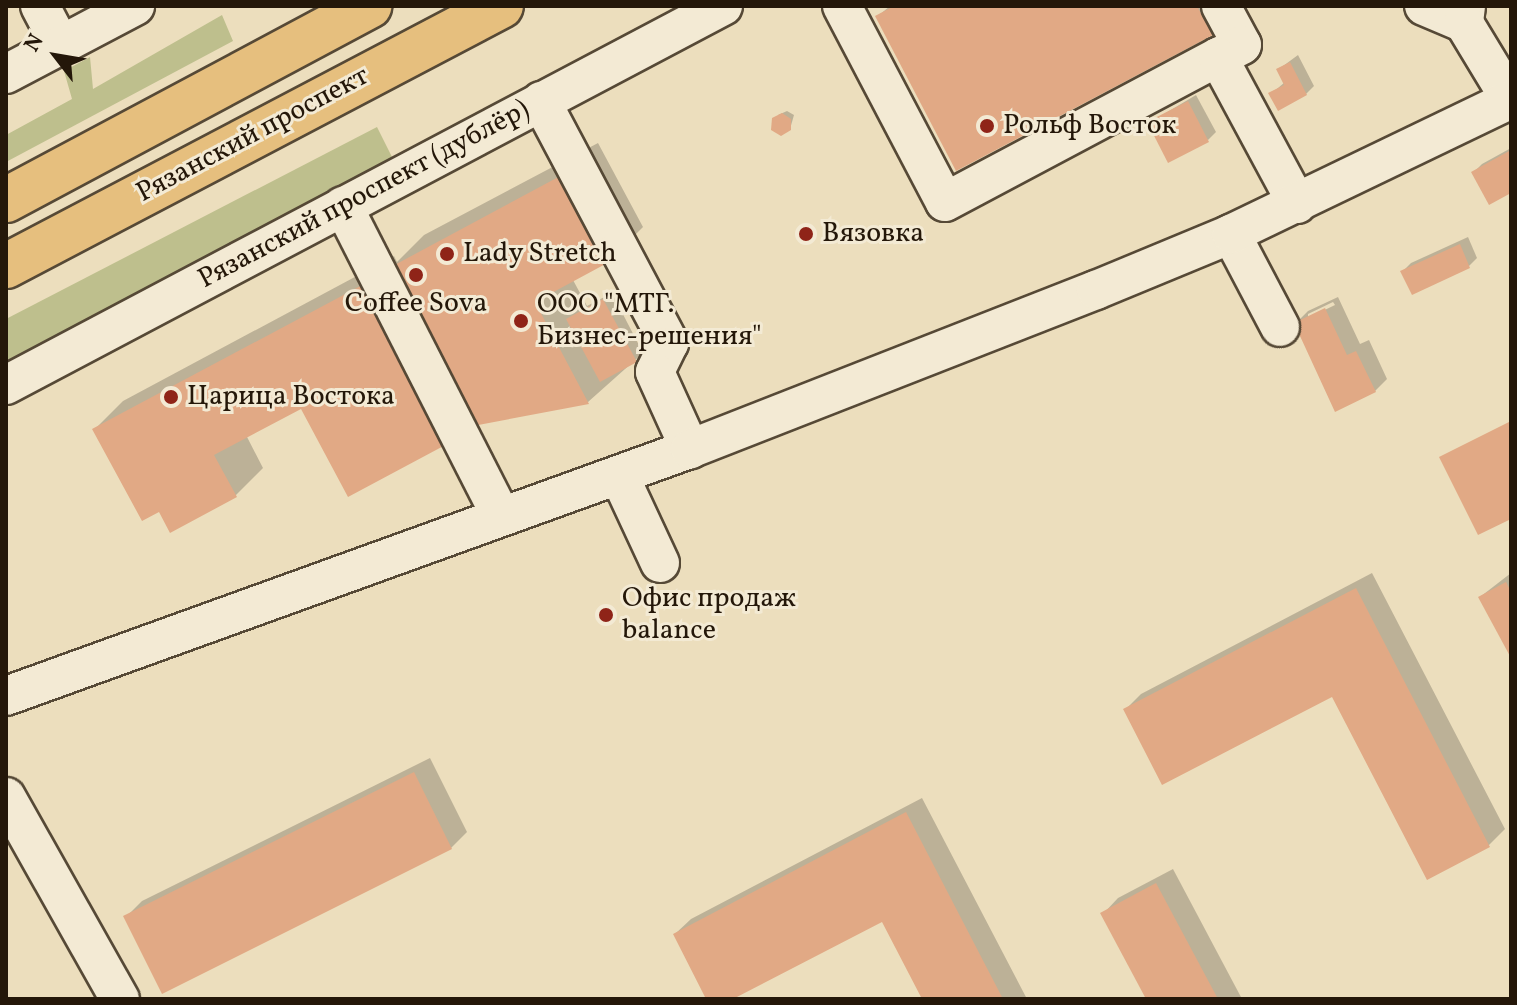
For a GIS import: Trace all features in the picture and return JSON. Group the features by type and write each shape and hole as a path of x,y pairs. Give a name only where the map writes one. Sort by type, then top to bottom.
{"main road":[{"name":"Рязанский проспект","path":"6,200 370,6"},
{"name":"Рязанский проспект","path":"6,266 501,6"}],"street":[{"path":"40,6 60,44"},
{"path":"6,74 135,6"},
{"name":"Рязанский проспект (дублёр)","path":"6,385 723,6"},
{"path":"842,6 945,202 1242,45 1221,6"},
{"path":"6,696 690,449 1231,234 1510,99 1465,14 1424,6"},
{"path":"1218,57 1297,204"},
{"path":"541,101 669,343 655,372 690,449"},
{"path":"343,206 501,516"},
{"path":"1231,234 1280,327"},
{"path":"619,475 660,563"},
{"path":"6,797 120,999"}],"green space":[{"path":"222,15 233,41 6,162 6,135 72,99 64,71 90,57 93,89"},
{"path":"377,127 393,159 6,363 6,319"}],"building":[{"name":"Рольф Восток","path":"894,6 1197,6 1213,35 956,171 875,16"},
{"path":"1290,62 1307,95 1278,111 1268,93 1284,85 1276,69"},
{"path":"1188,101 1209,142 1168,163 1147,122"},
{"path":"782,113 791,119 791,130 781,136 771,130 772,118"},
{"path":"1511,150 1511,193 1489,205 1471,172"},
{"path":"564,174 611,261 535,302 589,404 473,426 389,268"},
{"path":"1460,244 1470,268 1412,295 1400,271"},
{"path":"366,283 451,442 348,497 301,409 214,455 237,497 170,533 159,512 142,521 92,429"},
{"path":"603,299 637,362 600,382 566,319"},
{"path":"1325,308 1347,355 1356,351 1376,392 1335,412 1294,323"},
{"path":"1511,421 1511,519 1478,535 1439,457"},
{"path":"1506,582 1511,592 1511,658 1478,597"},
{"path":"1356,588 1490,847 1427,880 1332,697 1162,785 1123,709"},
{"path":"414,772 452,849 162,994 123,916"},
{"path":"906,812 1003,999 922,999 882,922 733,999 706,999 673,934"},
{"path":"1156,883 1218,999 1146,999 1100,913"}],"place":[{"name":"Рольф Восток","path":"987,126"},
{"name":"Вязовка","path":"806,234"},
{"name":"Lady Stretch","path":"447,254"},
{"name":"Coffee Sova","path":"416,275"},
{"name":"ООО \"МТГ. Бизнес-решения\"","path":"521,321"},
{"name":"Царица Востока","path":"171,397"},
{"name":"Офис продаж balance","path":"606,615"}]}
